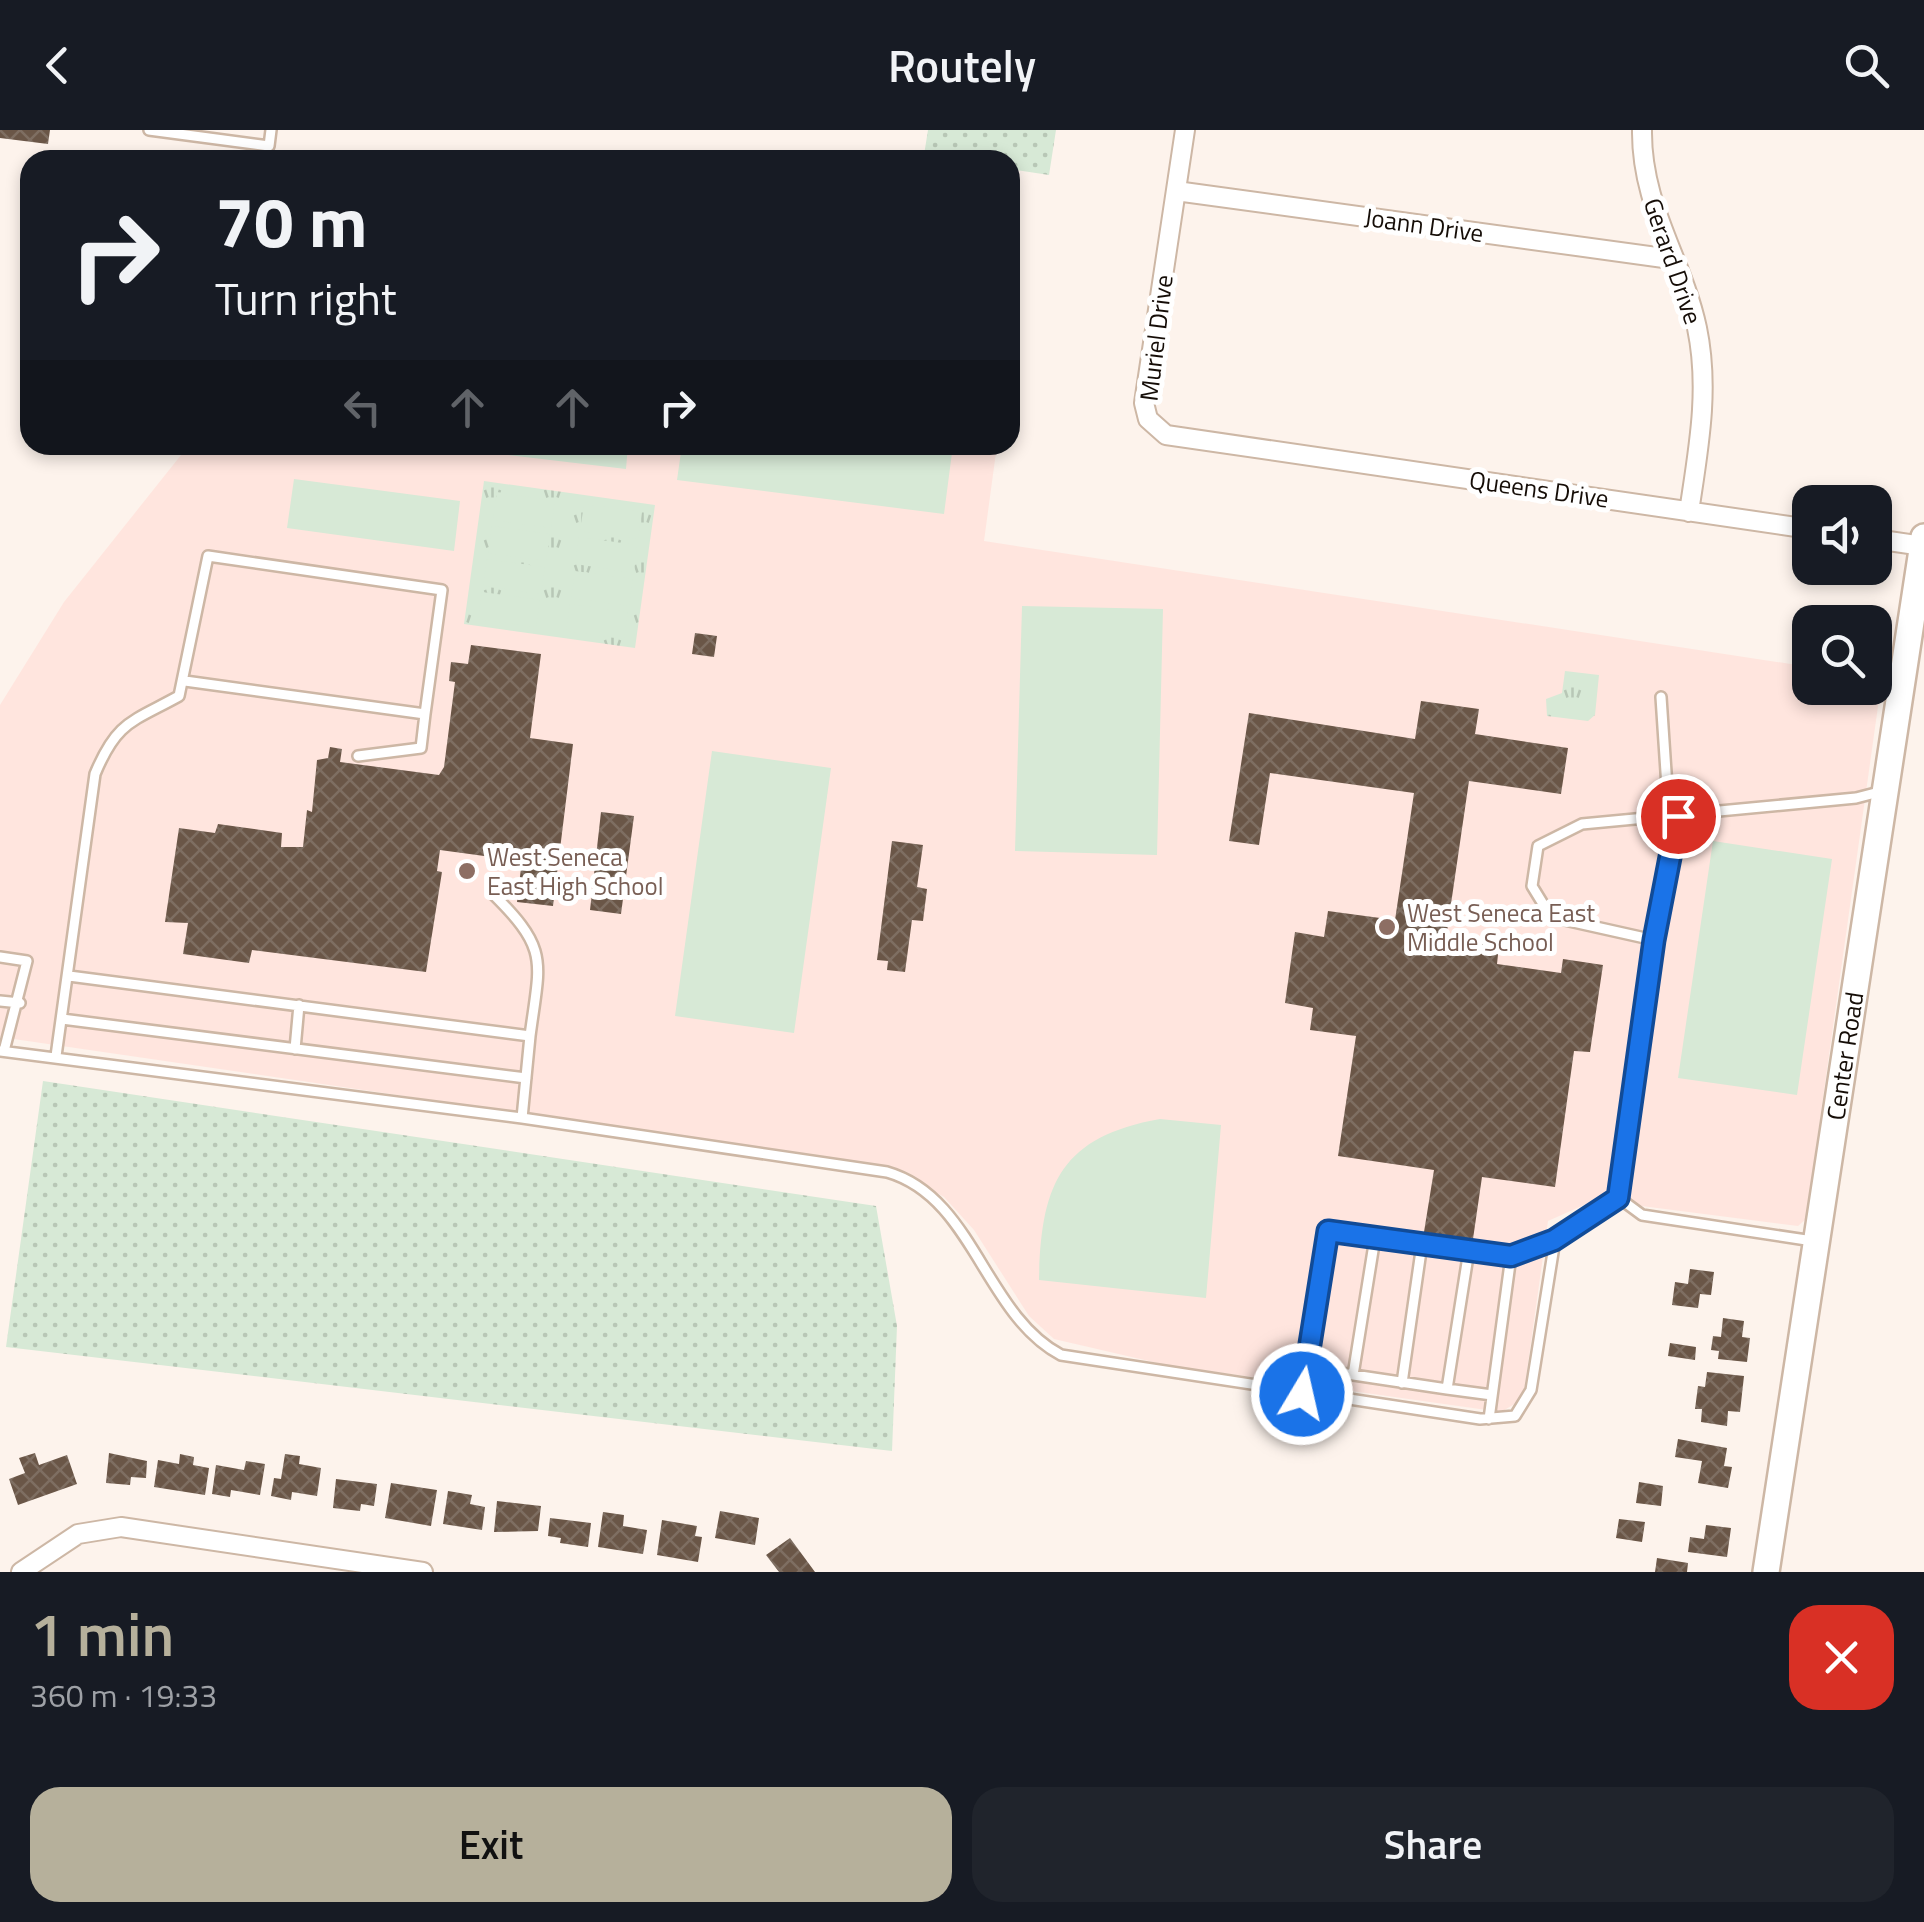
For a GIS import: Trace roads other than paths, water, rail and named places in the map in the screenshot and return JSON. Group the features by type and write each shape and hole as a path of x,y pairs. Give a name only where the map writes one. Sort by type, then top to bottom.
{"main road":[{"name":"Center Road","path":"1766,1572 1924,537"}],"street":[{"name":"Muriel Drive","path":"1185,130 1144,403 1148,419 1166,435 1268,450"},
{"name":"Gerard Drive","path":"1642,130 1650,196 1686,291 1702,352 1702,415 1690,512"},
{"name":"Joann Drive","path":"1176,190 1671,259"},
{"name":"Queens Drive","path":"1268,450 1792,526"},
{"path":"1892,541 1923,546"},
{"path":"21,1572 78,1534 121,1527 423,1572"}],"lane":[{"path":"150,130 269,146 271,130"},
{"path":"56,1056 95,774 106,747 127,721 179,696 208,556 442,590 421,748 358,756"},
{"path":"185,681 425,714"},
{"path":"1302,1394 1328,1231 1511,1256 1554,1240 1618,1198 1673,817 1661,697"},
{"path":"1654,940 1551,917 1532,886 1538,846 1582,824 1856,798 1886,790"},
{"path":"492,893 523,923 537,946 540,962 522,1118"},
{"path":"0,957 27,961 20,1003 2,1051 522,1118 907,1178 926,1190 946,1211 1018,1322 1038,1342 1061,1355 1489,1420 1515,1416 1531,1390 1554,1240"},
{"path":"68,976 530,1036"},
{"path":"0,1000 20,1003"},
{"path":"295,1050 300,1005"},
{"path":"62,1020 526,1078"},
{"path":"1618,1198 1642,1215 1817,1242"},
{"path":"1353,1375 1375,1238"},
{"path":"1402,1382 1422,1244"},
{"path":"1447,1390 1470,1250"},
{"path":"1489,1420 1511,1256"},
{"path":"1306,1368 1492,1396"}],"place":[{"name":"West Seneca East High School","path":"467,871"},
{"name":"West Seneca East Middle School","path":"1387,927"}]}
